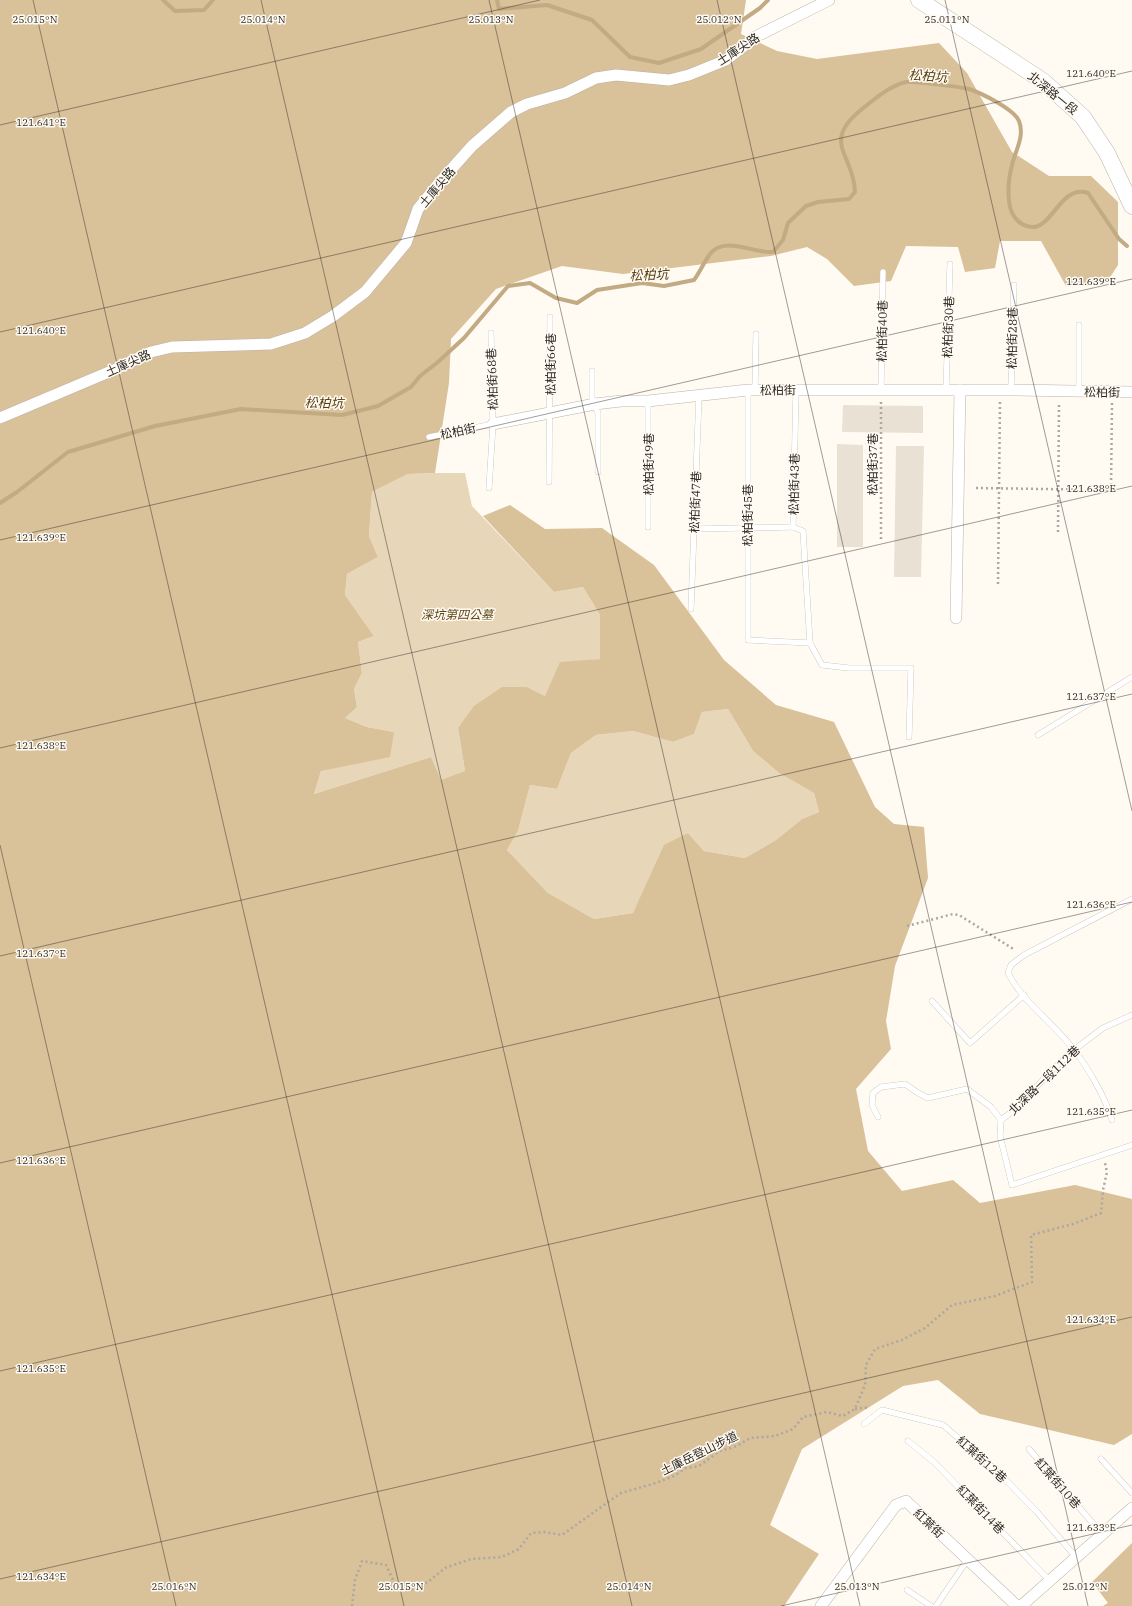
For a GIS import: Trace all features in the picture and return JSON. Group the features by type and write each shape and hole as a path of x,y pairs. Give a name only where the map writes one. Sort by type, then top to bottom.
{"main road":[{"name":"北深路一段","path":"919,0 1043,81 1083,117 1107,153 1132,206"}],"street":[{"name":"土庫尖路","path":"0,418 151,352 172,347 271,344 305,333 333,316 365,292 406,243 418,209 439,182 472,146 511,112 526,104 565,93 596,78 616,75 669,80 689,75 726,60 757,36 829,0"},
{"name":"松柏街","path":"493,424 595,404 621,401 648,401 751,390 1011,390 1132,392"},
{"path":"956,618 960,390"},
{"name":"紅葉街","path":"821,1606 896,1505 906,1501 1017,1606"},
{"path":"1021,1606 1132,1508"}],"lane":[{"name":"松柏街30巷","path":"946,390 950,264"},
{"name":"松柏街40巷","path":"881,390 883,272"},
{"name":"松柏街28巷","path":"1011,390 1014,285"},
{"name":"松柏街66巷","path":"549,482 550,317"},
{"path":"1079,325 1079,392"},
{"name":"松柏街68巷","path":"489,488 493,424 491,333"},
{"name":"松柏街45巷","path":"756,334 751,390 747,528 748,640 810,643"},
{"path":"592,371 592,398 598,413 598,472"},
{"name":"松柏街43巷","path":"796,390 793,527 804,531 810,643"},
{"name":"松柏街47巷","path":"691,609 699,395"},
{"name":"松柏街49巷","path":"648,401 648,527"},
{"name":"松柏街","path":"429,437 493,424"},
{"path":"694,529 793,527"},
{"path":"810,643 822,665 849,668 911,668 909,737"},
{"path":"1038,735 1132,677"},
{"path":"1112,1120 1107,1103 1074,1050 1024,996 1008,973 1012,965 1024,955 1132,899"},
{"path":"932,1001 970,1043 1024,996"},
{"name":"北深路一段112巷","path":"878,1117 872,1105 873,1093 881,1087 905,1084 928,1098 967,1089 991,1108 1001,1120 1017,1108 1050,1072 1074,1050 1103,1028 1132,1015"},
{"path":"1001,1120 1000,1136 1012,1185 1132,1145"},
{"name":"紅葉街12巷","path":"864,1424 882,1410 943,1425 998,1472 1037,1512 1076,1557"},
{"name":"紅葉街14巷","path":"908,1441 934,1462 1050,1581"},
{"name":"紅葉街10巷","path":"1029,1449 1102,1534"},
{"path":"1102,1459 1132,1493"},
{"path":"936,1606 968,1559"},
{"path":"907,1590 931,1606"}],"path":[{"name":"松柏街37巷","path":"881,390 881,539"},
{"path":"998,584 1000,390"},
{"path":"1058,532 1059,391"},
{"path":"976,488 1111,490 1112,392"},
{"path":"907,926 953,914 959,915 1024,955"},
{"name":"土庫岳登山步道","path":"352,1606 355,1580 362,1561 386,1565 394,1582 408,1591 428,1582 445,1568 471,1559 502,1557 519,1549 531,1533 562,1535 621,1493 656,1484 674,1476 686,1468 699,1466 720,1451 737,1446 750,1438 776,1436 793,1428 804,1417 827,1412 843,1416 855,1409 865,1385 866,1365 875,1349 902,1340 925,1328 952,1305 996,1296 1032,1282 1031,1236 1073,1224 1101,1213 1102,1190 1107,1172 1102,1156"}],"green space":[{"name":"深坑第四公墓","path":"465,473 472,506 554,592 583,587 600,615 600,659 585,661 545,696 527,687 458,728 465,771 441,781 431,757 314,794 321,771 394,732 367,727 345,718 357,707 354,689 362,673 358,642 374,636 345,595 347,574 378,557 369,536 372,492 408,474"},
{"path":"728,709 753,751 779,773 814,793 819,812 802,819 776,840 745,858 704,851 688,833 648,883 633,913 594,919 548,893 507,850 518,831 530,785 557,789 571,753 596,735 633,731 673,742 694,734 702,712"}],"shaded area":[{"path":"0,0 746,0 741,34 777,51 817,59 939,43 967,73 1012,152 1049,176 1091,176 1118,202 1118,265 1107,282 1066,286 1041,241 1000,241 995,268 965,272 958,247 906,246 891,281 854,286 827,259 807,247 771,256 623,274 562,266 496,289 451,339 449,383 435,473 408,474 372,492 369,536 378,557 347,574 345,595 374,636 358,642 362,673 354,689 357,707 345,718 367,727 394,732 390,757 321,771 314,794 431,757 441,780 465,771 458,728 474,706 502,687 527,687 545,696 560,662 600,659 600,615 583,587 554,592 483,516 510,505 545,529 602,528 654,565 724,660 776,705 834,722 875,807 894,824 924,827 928,878 895,966 886,1021 891,1049 856,1089 868,1151 902,1191 953,1180 980,1203 1075,1185 1132,1199 1132,1434 1114,1445 980,1414 938,1380 903,1386 802,1449 770,1525 819,1554 784,1606 0,1606","holes":["728,709 753,751 779,773 814,793 819,812 802,819 776,840 745,858 704,851 688,833 664,845 633,913 594,919 548,893 507,850 518,831 530,785 557,789 571,753 596,735 633,731 673,742 694,734 702,712"]},
{"path":"1132,1543 1132,1606 1103,1606 1108,1603 1092,1582"}],"building":[{"path":"843,405 923,406 923,433 842,432"},
{"path":"837,444 863,445 863,547 837,547"},
{"path":"896,446 924,446 921,577 894,577"}],"waterway":[{"path":"163,0 175,11 204,10 213,0"},
{"path":"497,0 499,9 547,5 592,20 630,57 659,63 701,49 760,8 768,0"},
{"name":"松柏坑","path":"0,503 17,492 68,452 155,426 241,409 342,415 378,406 411,387 420,376 464,338 508,286 530,283 556,298 577,303 597,290 642,283 664,286 694,280 710,254 716,249 724,246 773,252 783,240 788,223 806,206 818,202 849,199 855,192 850,168 842,149 841,140 843,131 850,121 872,101 894,86 906,82 937,84 969,89 997,102 1016,116 1021,127 1021,133 1019,144 1013,160 1008,191 1011,210 1017,221 1032,227 1040,225 1069,196 1077,192 1088,193 1119,239 1127,246"}]}
